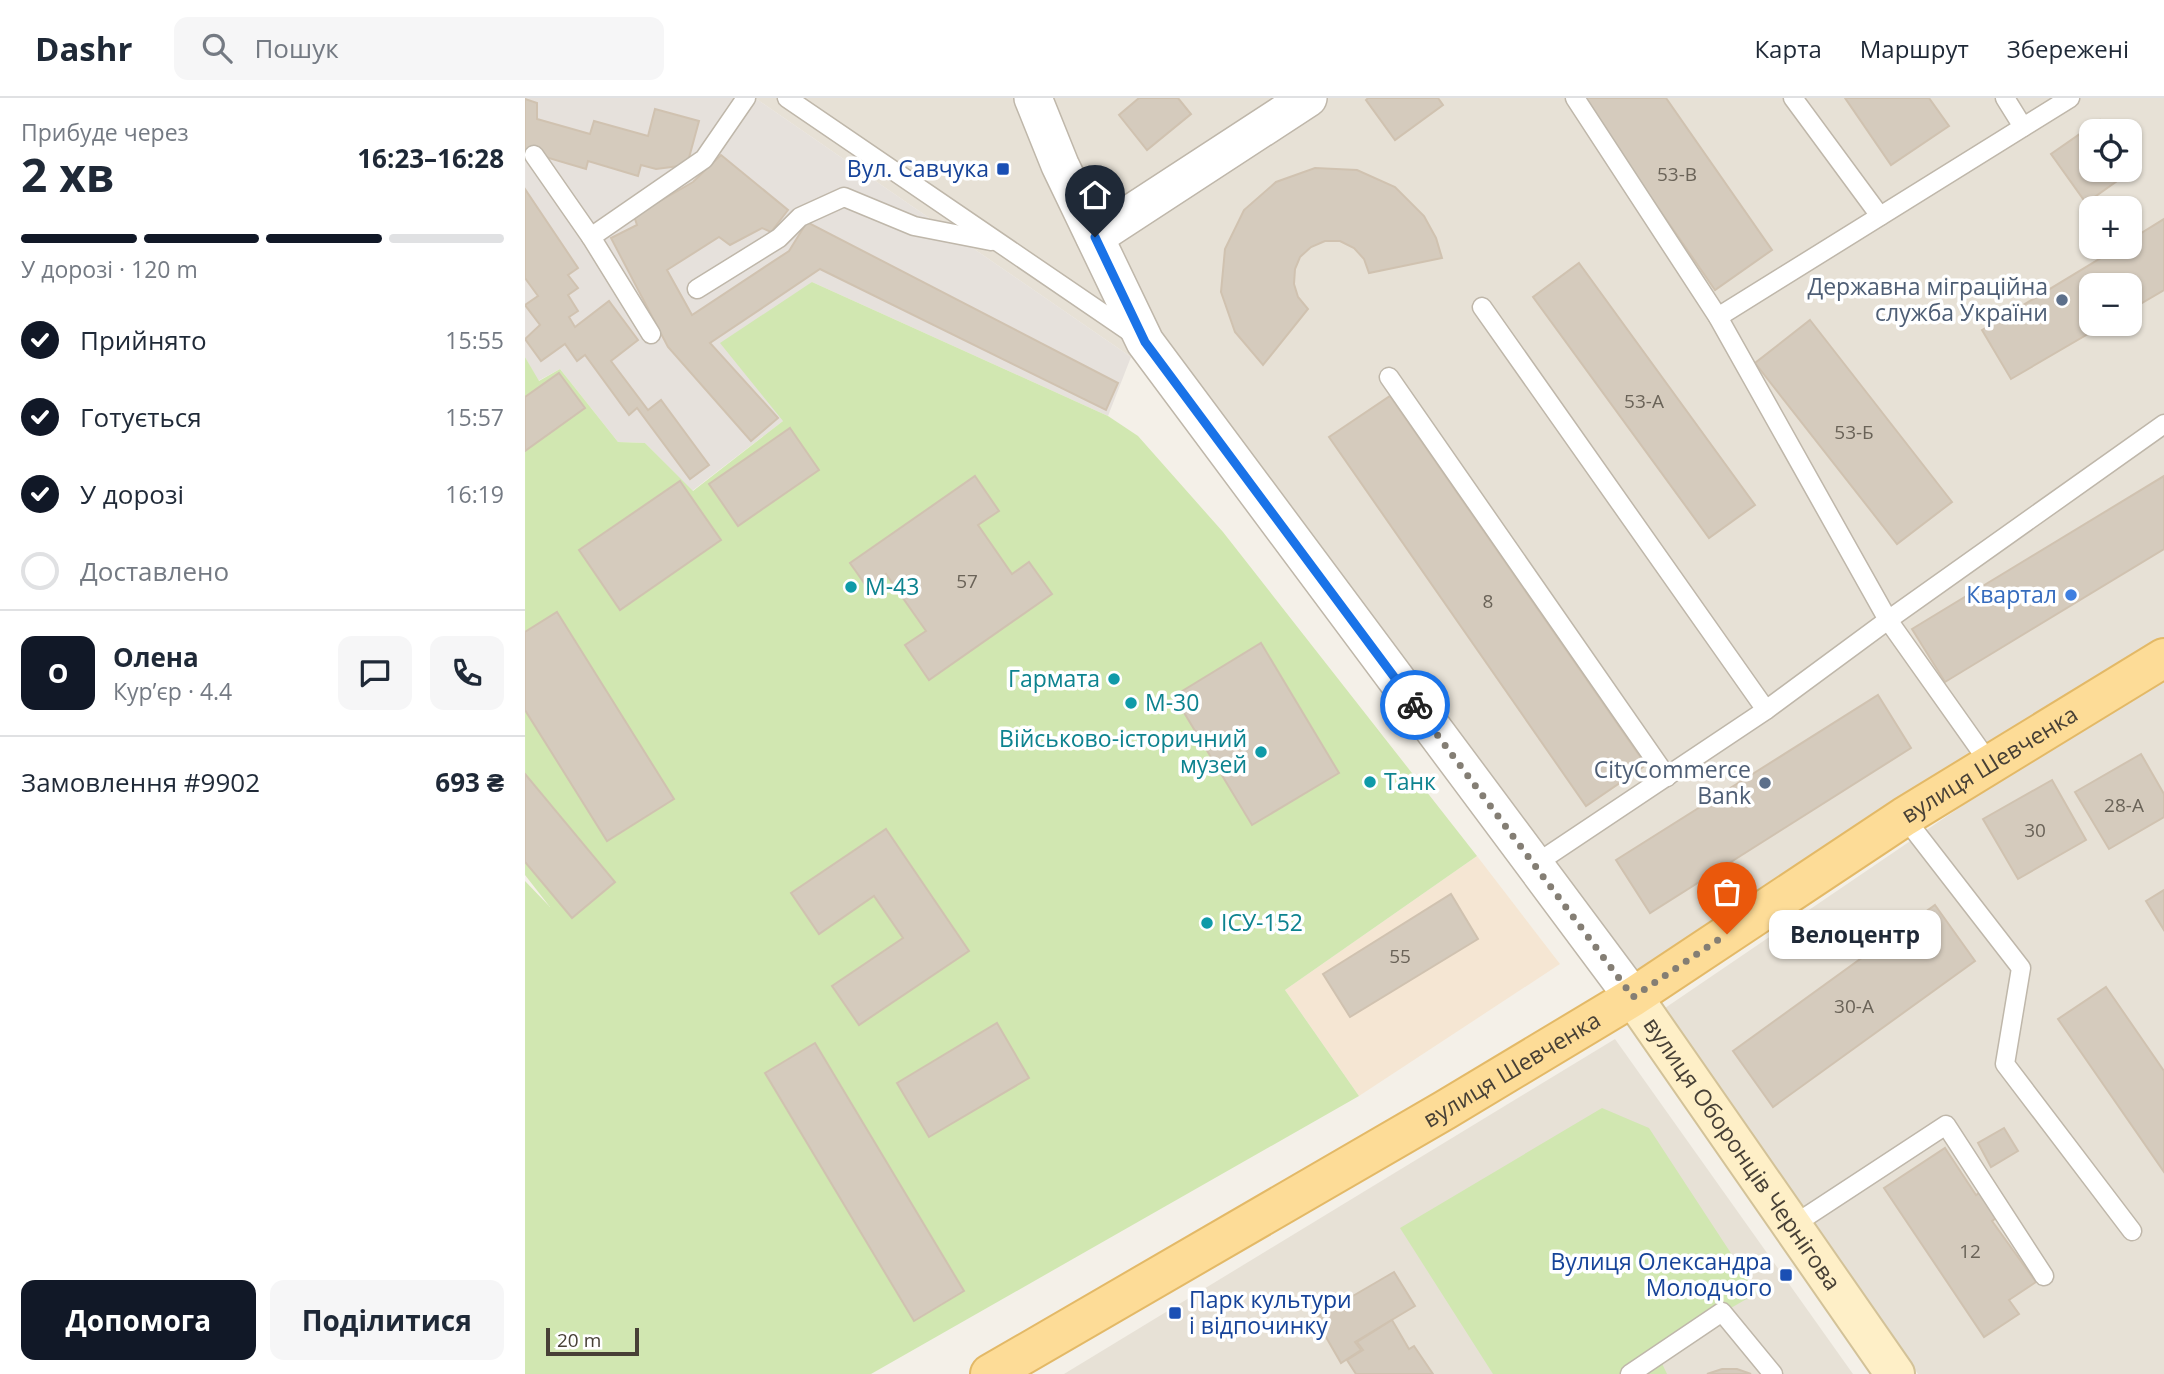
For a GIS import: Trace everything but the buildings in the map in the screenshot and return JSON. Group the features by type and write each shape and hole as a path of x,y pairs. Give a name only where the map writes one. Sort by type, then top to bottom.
{"main road":[{"name":"вулиця Шевченка","path":"990,1374 1445,1110 1633,997 1904,817 2164,658"},
{"name":"вулиця Оборонців Чернігова","path":"1633,997 1792,1226 1889,1372"}],"street":[{"name":"вулиця Оборонців Чернігова","path":"1033,98 1145,342 1633,997"},
{"path":"1095,237 1308,98"}],"lane":[{"path":"591,237 704,159 746,98"},
{"path":"787,98 1145,342"},
{"path":"1575,98 1718,317 1888,620 1990,764"},
{"path":"1793,98 1881,216"},
{"path":"2005,98 2023,127"},
{"path":"1718,317 2070,98"},
{"path":"534,155 591,237 651,334"},
{"path":"697,289 779,238 800,217 844,197 914,226 999,243"},
{"path":"1482,307 1766,710"},
{"path":"1389,377 1667,777"},
{"path":"1534,865 1766,710 2164,424"},
{"path":"1904,817 2021,968 2005,1064 2132,1231"},
{"path":"1792,1226 1946,1125 2044,1276"},
{"path":"1630,1374 1723,1312 1773,1374"}],"shaded area":[{"path":"525,98 755,98 1131,357 1108,416 812,282 783,421 692,491 645,443 618,442 560,369 538,381 525,357"},
{"path":"755,98 2164,98 2164,639 1638,976 1131,357"},
{"path":"2164,673 2164,1374 1918,1374 1665,1008 2122,697"},
{"path":"1477,856 1560,964 1359,1096 1285,990"},
{"path":"1615,1039 1853,1374 1064,1374"}],"green space":[{"path":"812,282 1108,416 1138,436 1223,532 1477,856 1285,990 1359,1096 871,1374 525,1374 525,881 550,907 525,875 525,357 539,381 560,369 618,442 645,443 693,491 783,421 720,343"},
{"path":"1602,1108 1649,1128 1757,1293 1656,1351 1667,1374 1493,1374 1400,1228"}],"way so far":[{"path":"1415,705 1633,997 1727,934"}],"place":[{"name":"Вул. Савчука","path":"1003,169"},
{"name":"Державна міграційна служба України","path":"2062,300"},
{"name":"М-43","path":"851,587"},
{"name":"Квартал","path":"2071,595"},
{"name":"Гармата","path":"1114,679"},
{"name":"М-30","path":"1131,703"},
{"name":"Військово-історичний музей","path":"1261,752"},
{"name":"Танк","path":"1370,782"},
{"name":"CityCommerce Bank","path":"1765,783"},
{"name":"ІСУ-152","path":"1207,923"},
{"name":"Велоцентр","path":"1727,934"},
{"name":"Вулиця Олександра Молодчого","path":"1786,1275"},
{"name":"Парк культури і відпочинку","path":"1175,1313"}],"route":[{"path":"1095,237 1145,342 1415,705"}]}
